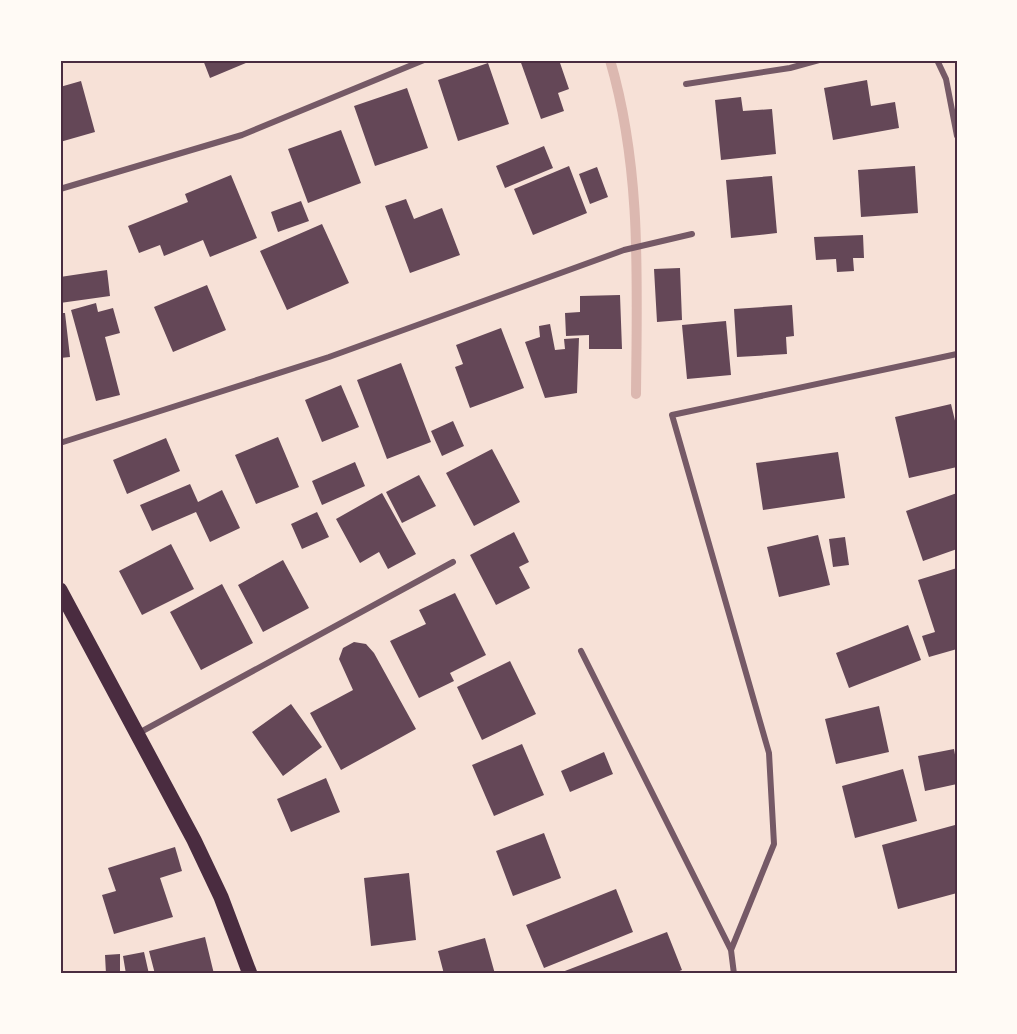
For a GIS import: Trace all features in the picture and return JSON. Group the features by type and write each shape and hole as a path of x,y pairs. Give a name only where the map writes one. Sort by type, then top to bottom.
{"main road":[{"path":"60,590 194,840 221,897 250,974"}],"street":[{"path":"60,189 242,135 424,60"},
{"path":"686,84 790,68 819,60"},
{"path":"937,60 946,79 957,136"},
{"path":"60,443 329,357 624,250 692,234"},
{"path":"731,950 774,844 769,753 672,415 957,354"},
{"path":"137,734 453,562"},
{"path":"581,651 731,950 734,974"}],"building":[{"path":"203,60 253,60 210,78"},
{"path":"520,60 559,60 569,89 558,93 564,111 541,119"},
{"path":"488,63 509,124 458,141 438,80"},
{"path":"867,80 871,106 895,102 899,128 833,140 824,88"},
{"path":"81,81 95,132 60,142 60,87"},
{"path":"407,88 428,148 375,166 354,106"},
{"path":"741,97 743,111 772,109 776,154 721,160 715,100"},
{"path":"341,130 361,183 308,203 288,149"},
{"path":"544,146 553,168 505,188 496,166"},
{"path":"569,166 587,213 533,235 514,189"},
{"path":"915,166 918,213 861,217 858,170"},
{"path":"597,167 608,197 590,204 579,174"},
{"path":"231,175 257,238 210,257 203,240 164,256 160,245 139,253 128,226 188,202 185,194"},
{"path":"772,176 777,233 731,238 726,180"},
{"path":"406,199 414,219 442,208 460,255 410,273 385,206"},
{"path":"301,201 309,221 278,232 271,212"},
{"path":"322,224 349,283 287,310 260,251"},
{"path":"863,235 864,258 853,258 854,271 837,272 836,259 816,260 814,237"},
{"path":"680,268 682,320 657,322 654,269"},
{"path":"107,270 110,296 60,303 60,277"},
{"path":"207,285 226,330 173,352 154,307"},
{"path":"620,295 622,349 589,349 589,335 566,336 565,313 580,312 580,296"},
{"path":"96,303 98,312 113,308 120,333 105,337 120,395 96,401 71,310"},
{"path":"792,305 794,336 786,337 787,354 737,357 734,309"},
{"path":"60,313 65,313 70,357 60,358"},
{"path":"726,321 731,375 687,379 682,325"},
{"path":"550,324 555,350 565,349 564,339 579,338 577,393 545,398 525,342 540,337 539,326"},
{"path":"501,328 524,388 470,408 455,367 463,364 456,345"},
{"path":"401,363 431,442 387,459 357,380"},
{"path":"341,385 359,427 322,442 305,400"},
{"path":"951,404 957,429 957,467 909,478 895,417"},
{"path":"453,421 464,446 442,456 431,431"},
{"path":"278,437 299,487 256,504 235,455"},
{"path":"166,438 180,471 127,494 113,460"},
{"path":"492,449 520,502 474,526 446,473"},
{"path":"838,452 845,498 763,510 756,463"},
{"path":"355,462 365,486 322,505 312,481"},
{"path":"419,475 436,506 402,523 386,492"},
{"path":"190,484 198,502 222,490 240,528 210,542 196,512 152,531 140,505"},
{"path":"382,493 416,554 388,569 379,552 360,563 336,519"},
{"path":"957,493 957,549 923,561 906,511"},
{"path":"317,512 329,537 302,549 291,524"},
{"path":"514,532 529,562 519,567 530,588 496,605 470,555"},
{"path":"818,535 830,585 779,597 767,547"},
{"path":"845,537 849,565 833,567 829,539"},
{"path":"171,544 194,589 142,615 119,571"},
{"path":"283,560 309,608 263,632 238,585"},
{"path":"957,568 957,649 929,657 922,636 935,632 918,580"},
{"path":"222,584 253,643 201,670 170,612"},
{"path":"455,593 486,655 450,673 454,681 419,698 390,641 426,624 419,610"},
{"path":"908,625 921,660 849,688 836,653"},
{"path":"354,642 366,644 374,653 416,729 341,770 310,713 353,690 339,659 343,648"},
{"path":"510,661 536,714 482,740 457,687"},
{"path":"291,704 322,747 283,776 252,732"},
{"path":"879,706 889,752 836,764 825,719"},
{"path":"522,744 544,795 494,816 472,765"},
{"path":"954,749 957,784 925,791 918,756"},
{"path":"604,752 613,774 570,792 561,771"},
{"path":"903,769 917,821 855,838 842,786"},
{"path":"326,778 340,812 291,832 277,799"},
{"path":"955,825 957,893 898,909 882,845"},
{"path":"544,833 561,878 513,896 496,851"},
{"path":"175,847 182,871 160,878 173,917 114,934 102,895 116,891 108,868"},
{"path":"409,873 416,940 371,946 364,878"},
{"path":"616,889 633,932 544,968 526,925"},
{"path":"667,932 682,970 672,974 557,974"},
{"path":"205,937 214,974 155,974 149,951"},
{"path":"485,938 495,974 444,974 438,951"},
{"path":"144,952 149,974 126,974 123,956"},
{"path":"120,954 120,974 106,974 105,955"}],"waterway":[{"path":"610,60 628,142 633,184 637,267 636,394"}]}
